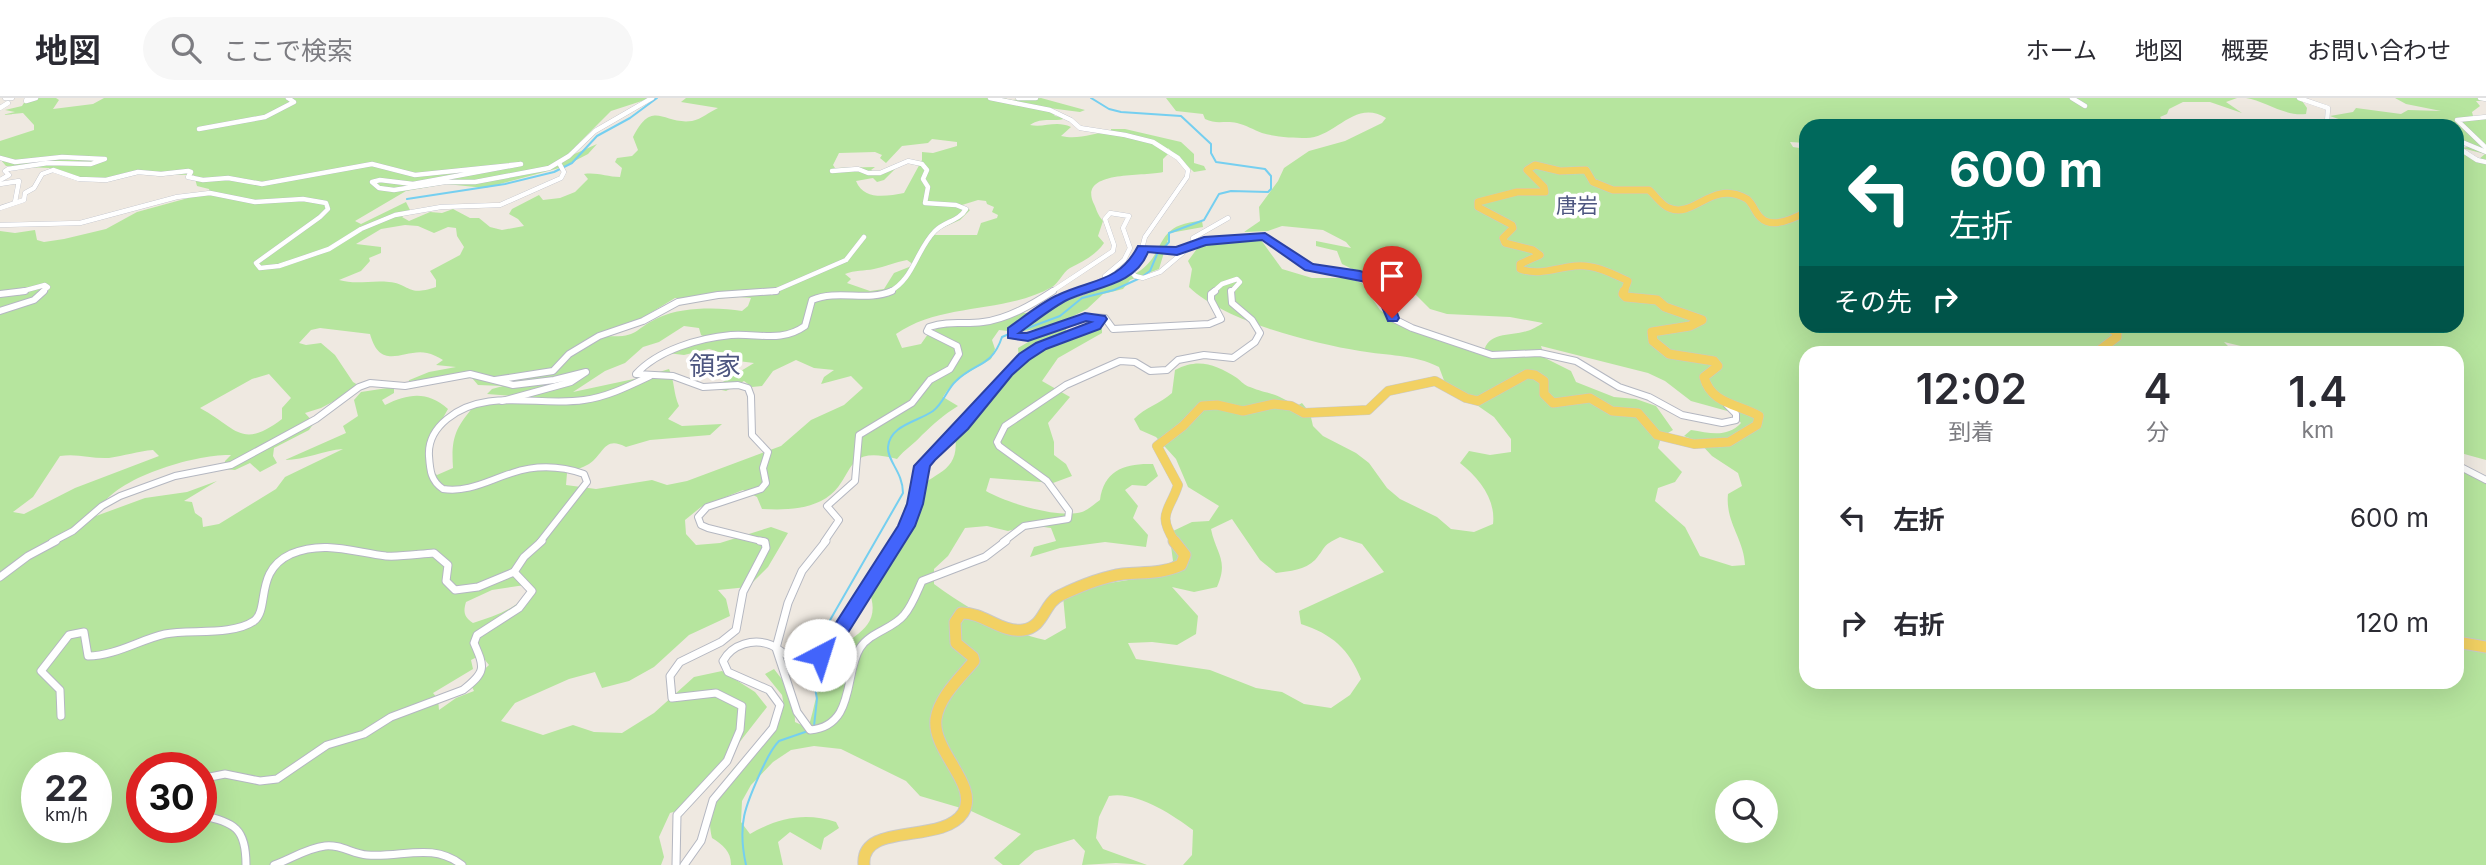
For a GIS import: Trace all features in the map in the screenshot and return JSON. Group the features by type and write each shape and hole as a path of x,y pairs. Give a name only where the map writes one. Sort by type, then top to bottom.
{"main road":[{"path":"864,865 863,853 873,842 942,828 950,825 968,808 970,802 967,790 936,736 940,708 947,694 974,661 973,657 956,643 955,622 961,612 975,614 1007,628 1025,629 1044,618 1051,601 1071,590 1112,576 1167,572 1181,565 1185,555 1171,538 1165,519 1168,504 1178,490 1178,485 1157,446 1183,426 1202,406 1217,405 1243,411 1273,404 1291,406 1304,413 1358,411 1372,408 1388,391 1435,380 1464,398 1482,401 1488,399 1499,387 1522,374 1529,374 1541,377 1545,394 1553,403 1584,398 1595,400 1612,411 1638,413 1663,438 1694,444 1729,442 1760,421 1754,412 1719,400 1703,380 1718,366 1717,363 1708,359 1669,354 1651,336 1652,332 1664,327 1695,325 1702,320 1700,318 1665,307 1657,300 1626,297 1623,294 1628,281 1607,270 1575,266 1534,273 1520,269 1520,264 1540,255 1533,250 1505,243 1503,238 1513,228 1512,225 1476,204 1517,192 1545,192 1544,187 1528,173 1528,167 1535,165 1560,171 1590,171 1592,182 1613,190 1649,190 1661,205 1674,210 1685,210 1712,195 1733,192 1749,201 1765,221 1799,217"},
{"path":"2105,346 2117,337 2115,333"},
{"path":"2464,643 2486,648"}],"street":[{"path":"27,98 26,102 36,98"},
{"path":"199,129 265,117 294,102 288,98"},
{"path":"0,208 24,200 25,193 34,188 42,174 53,170 79,179 106,180 138,172 161,174 188,171 191,172 188,177 193,179 228,178 247,184 262,184 372,164 389,165 403,173 415,175 521,164 413,184 380,180 372,182 379,188 394,190 445,182 475,182 548,168 559,163 595,131 652,98"},
{"path":"990,98 1051,110 1072,118 1080,128 1112,131 1157,143 1188,170 1187,177 1145,237 1145,248 1129,269 1115,280 1062,298 1012,331 1013,335 1037,336 1080,319 1105,318 1113,329 1217,322 1222,319 1211,300 1211,294 1222,284 1237,279 1240,282 1231,291 1232,303 1252,320 1260,333 1255,342 1233,358 1204,355 1178,360 1167,370 1150,371 1135,362 1121,361 1066,385 1005,426 999,432 999,446 1053,485 1069,511 1068,519 1024,526 985,557 968,565 937,573 922,581 904,616 860,648 846,701 838,714 821,729 810,730 797,712 776,648 789,603 802,571 838,525 839,520 827,506 855,481 859,435 912,403 930,380 956,363 959,354 957,346 927,331 929,327 948,321 984,322 1039,302 1073,276 1113,251 1114,245 1105,219 1113,212 1128,215 1123,229 1130,248 1128,254 1105,276 1106,282"},
{"path":"1018,98 1036,98"},
{"path":"2072,98 2085,106"},
{"path":"2299,98 2328,108 2327,119"},
{"path":"2480,98 2486,99"},
{"path":"0,106 9,99"},
{"path":"2464,119 2486,117"},
{"path":"2464,127 2486,150"},
{"path":"2464,142 2486,150"},
{"path":"2464,152 2486,162"},
{"path":"0,158 15,162 62,157 105,160 91,164 48,163 8,169 5,171 9,175 0,182"},
{"path":"676,865 677,817 684,804 723,767 743,726 742,706 716,693 703,692 672,698 670,675 675,666 687,658 736,632 741,619 744,591 766,548 765,542 756,538 701,525 698,517 707,507 761,489 766,483 763,468 768,452 752,435 751,396 748,388 738,385 703,387 673,376 636,374 647,361 723,337 790,336 805,326 809,305 817,296 838,292 888,293 916,268 920,250 935,231 959,218 966,209 958,205 925,203 928,187 923,179 927,170 913,162 908,161 880,173 868,173 858,169 832,171"},
{"path":"0,225 80,223 170,198 204,193 228,195 249,201 306,200 326,203 328,209 318,218 256,262 260,268 270,268 329,249 361,229 395,215 441,207 508,203 561,178 564,172 559,163"},
{"path":"0,182 19,181 14,202 17,202"},
{"path":"1129,269 1133,277 1149,278 1192,245 1193,238 1228,218"},
{"path":"1145,248 1170,251 1216,239 1265,236 1310,268 1360,275 1370,279 1383,294 1392,318 1412,328 1492,355 1540,352 1576,361 1619,387 1698,419 1731,423 1736,420 1736,414 1727,404"},
{"path":"493,380 553,371 569,354 599,336 643,321 685,300 718,295 764,294 782,289 845,260 863,237"},
{"path":"0,294 46,285 48,287 34,300 0,311"},
{"path":"684,865 700,845 708,826 708,813 713,800 773,728 779,712 778,700 769,690 728,672 723,662 724,656 744,644 767,643 794,659 809,659 827,651 907,526 915,504 922,466 1016,364 1041,346 1095,326 1099,323 1099,318"},
{"path":"0,577 28,556 73,531 102,506 120,496 175,476 231,465 316,419 359,387 370,383 405,386 470,374 513,384 534,383 586,372 571,383 528,391 500,402"},
{"path":"61,716 64,698 62,690 40,671 69,635 84,632 88,656 100,656 166,634 236,628 254,621 261,612 264,585 279,562 305,550 340,546 387,556 435,553 448,565 446,581 455,590 468,591 482,587 514,572 517,563 548,535 587,482 584,474 574,470 535,468 520,470 463,489 442,488 435,485 429,459 430,443 436,429 447,417 464,406 500,402 586,400 653,374"},
{"path":"2464,469 2486,480"},
{"path":"217,776 230,773 269,782 286,775 327,745 366,733 391,717 435,703 466,687 481,674 484,667 474,643 477,635 519,608 533,591 514,572"},
{"path":"217,819 244,835 247,844 246,865"},
{"path":"274,865 326,846 342,847 364,855 436,851 452,856 462,865"}],"green space":[{"path":"27,98 56,98 59,100 53,109 93,104 104,98 651,98 611,111 575,147 570,156 597,144 588,154 563,167 485,188 446,184 406,191 355,221 361,224 406,202 410,210 402,217 409,221 430,212 442,213 453,209 502,230 524,226 509,214 512,209 539,195 543,200 560,198 575,192 588,179 584,174 620,177 622,168 615,162 617,158 632,156 638,150 633,137 647,119 659,116 692,121 718,108 681,102 686,98 1041,98 1085,110 1080,112 1049,108 1055,116 1067,118 1039,121 1030,125 1060,124 1071,127 1061,136 1080,137 1111,129 1125,129 1181,142 1194,154 1194,163 1204,166 1206,170 1194,172 1168,148 1169,153 1163,159 1163,172 1116,177 1096,185 1091,192 1103,221 1098,236 1104,243 1093,255 1067,270 1052,287 1014,301 933,317 896,334 902,348 921,344 928,334 941,326 979,322 1012,311 1039,315 1074,296 1135,274 1154,256 1168,233 1186,223 1202,221 1203,227 1170,233 1159,269 1130,280 1123,289 1103,294 1087,309 1058,324 1065,327 1068,335 1102,327 1102,333 1058,358 1042,381 1070,397 1048,423 1054,442 1054,455 1066,464 1072,476 1053,483 990,478 986,491 1033,509 1072,514 1084,511 1100,500 1106,482 1118,470 1133,465 1153,464 1158,476 1146,486 1132,485 1125,490 1138,506 1133,518 1148,535 1146,547 1105,542 1060,548 1030,557 1034,547 1056,541 1051,528 1030,525 1008,531 987,526 965,528 948,556 934,569 934,584 960,602 1001,625 1045,640 1066,628 1063,596 1084,587 1160,575 1173,561 1173,531 1192,522 1209,521 1219,506 1188,487 1176,459 1156,437 1140,430 1134,419 1172,393 1175,370 1183,366 1206,364 1221,369 1246,386 1278,396 1295,407 1302,403 1310,413 1313,426 1323,436 1369,463 1387,488 1400,499 1437,517 1451,529 1474,532 1493,524 1492,506 1485,490 1474,475 1460,463 1469,451 1490,455 1511,452 1511,439 1494,417 1445,383 1439,367 1410,358 1340,347 1269,329 1204,299 1189,287 1192,269 1188,261 1199,246 1247,238 1261,240 1282,269 1312,278 1348,278 1362,283 1380,310 1402,326 1484,353 1489,341 1494,338 1529,330 1543,323 1510,317 1447,314 1430,309 1413,292 1411,283 1402,275 1377,263 1374,268 1390,276 1402,291 1391,311 1377,281 1342,264 1337,251 1316,246 1316,241 1351,248 1346,242 1323,230 1282,226 1268,231 1244,232 1260,221 1259,207 1284,168 1309,151 1345,141 1382,123 1386,118 1375,113 1365,113 1316,136 1284,137 1262,133 1237,123 1209,121 1203,114 1176,111 1166,98 2237,98 2226,102 2242,113 2210,102 2183,102 2169,109 2167,114 2160,117 2161,119 1799,119 1799,143 1790,142 1793,147 1799,148 1799,333 2464,333 2464,153 2479,159 2485,154 2464,149 2468,147 2464,144 2464,119 2338,119 2330,116 2353,112 2356,108 2401,114 2408,110 2441,111 2406,104 2395,98 2486,98 2486,101 2476,101 2480,106 2472,112 2473,116 2486,117 2486,460 2464,454 2464,346 2241,346 2224,342 2228,346 1799,346 1799,689 2464,689 2464,470 2486,479 2486,865 1183,865 1192,855 1193,830 1153,805 1120,795 1109,796 1099,817 1096,838 1103,849 1147,865 1082,865 1085,851 1074,839 1035,851 1019,865 1003,865 994,858 1021,834 971,811 920,796 906,781 841,749 814,746 791,750 773,762 751,785 742,801 741,822 750,834 771,824 803,817 836,822 839,828 824,838 821,850 790,832 778,842 783,865 731,865 726,849 712,838 712,807 723,782 766,733 784,706 782,695 765,674 774,669 794,695 795,722 808,728 827,665 834,654 861,632 872,615 868,588 896,548 906,504 918,488 948,466 956,448 955,435 1019,359 1018,348 1040,335 1044,328 1017,332 999,330 992,340 995,349 991,359 958,379 943,397 958,406 935,423 897,459 878,455 857,460 840,484 821,501 799,508 762,509 757,497 743,490 701,507 685,520 686,534 696,545 720,543 771,527 788,533 768,567 748,587 718,590 726,599 730,616 689,635 654,667 629,681 602,688 595,672 569,679 515,703 501,721 543,735 573,725 594,732 622,733 654,713 694,677 722,671 755,692 767,707 689,807 670,813 659,837 664,857 661,865 0,865 0,231 15,233 35,230 37,240 44,242 64,239 106,229 137,212 210,192 209,189 197,186 194,175 140,174 103,180 75,177 49,168 6,166 0,159 0,141 34,130 34,125 23,113 2,115 15,112 5,110 22,106","holes":["932,139 957,142 957,146 933,153 922,152 922,160 904,193 877,196 864,192 856,181 873,178 877,182 884,180 895,169 876,173 871,170 875,167 835,168 833,165 839,153 875,152 882,155 880,158 886,163 902,146 928,143","978,200 986,201 994,207 992,212 998,215 997,218 981,223 977,235 934,235 935,231 960,220 970,210 962,205","405,225 418,226 434,233 448,227 456,228 457,236 464,247 460,255 430,271 436,280 436,287 426,290 414,290 389,282 339,280 361,271 370,261 369,258 381,253 381,247 356,244 381,229","907,260 914,265 894,273 884,289 870,291 847,283 851,279 845,274","675,298 751,298 742,311 679,311 651,321 631,334 606,336 634,323","684,326 699,328 701,335 709,339 667,353 684,355 709,349 722,353 730,360 754,363 713,388 726,391 744,381 752,387 762,386 773,371 796,360 814,368 834,370 824,377 821,384 851,376 863,388 844,405 811,420 781,446 687,481 667,485 652,480 596,489 566,485 567,473 589,464 609,444 626,447 650,440 710,435 722,424 682,426 668,419 679,406 669,369 573,392 605,371 625,363 643,347 659,342","320,328 370,334 380,353 387,356 427,353 443,360 436,365 456,367 429,372 407,381 472,378 478,385 503,386 492,389 487,394 513,396 475,405 456,434 453,468 437,475 433,472 431,439 448,409 433,399 418,396 402,398 385,405 382,400 394,393 394,387 361,392 354,400 358,416 343,426 346,433 285,460 343,449 285,477 276,489 219,524 203,527 202,518 195,513 192,502 184,501 217,481 187,492 145,498 96,516 103,503 117,491 134,480 175,464 231,455 225,461 224,469 235,470 250,463 260,472 277,463 273,456 274,448 309,430 314,423 305,413 321,408 361,387 353,382 335,355 321,343 299,343 311,330","1541,346 1648,373 1665,381 1691,401 1731,412 1741,423 1736,428 1724,433 1691,430 1684,436 1699,442 1712,456 1738,473 1742,486 1728,494 1728,504 1745,565 1732,566 1700,556 1685,527 1655,501 1658,488 1675,482 1682,472 1658,448 1661,437 1673,430 1656,406 1636,399 1614,397 1576,382 1571,371 1545,358","269,374 291,398 282,408 282,419 268,428 257,433 240,433 200,408 252,379","153,450 159,456 75,488 24,514 13,512 33,497 60,456 109,458","1232,519 1260,560 1276,573 1307,566 1327,545 1340,537 1362,544 1384,572 1299,611 1301,624 1338,644 1351,659 1361,679 1350,695 1331,708 1304,704 1282,692 1256,688 1210,670 1136,659 1128,643 1177,645 1196,634 1198,616 1172,587 1194,592 1217,587 1222,563 1211,529","525,585 533,589 513,606 473,623 466,616 466,602 492,590","481,655 489,665 470,683 474,691 456,698 439,710 438,699 433,693 473,669 471,660"]},
{"path":"2246,98 2300,98 2307,108 2306,114 2283,111"}],"waterway":[{"path":"407,199 505,184 554,172 572,163 597,136 630,118 657,98"},
{"path":"1091,98 1109,109 1121,112 1181,116 1211,144 1211,153 1216,162 1265,169 1271,176 1271,189 1268,192 1231,191 1219,194 1204,220 1169,233 1169,242 1163,249"},
{"path":"1143,276 1150,271 1158,252"},
{"path":"1017,332 1060,316 1082,298 1114,290 1138,279"},
{"path":"810,655 903,493 901,479 888,452 890,440 899,429 936,408 956,381 988,359 1002,337 1009,334"},
{"path":"810,660 817,699 814,726"},
{"path":"746,865 742,838 744,816 762,769 779,741 808,731"}],"district":[{"name":"唐岩","path":"1577,206"},
{"name":"領家","path":"715,366"}],"route":[{"path":"820,655 827,651 907,526 915,504 918,478 929,457 1024,357 1041,346 1095,326 1100,319 1085,317 1037,336 1017,337 1012,331 1062,298 1115,280 1129,269 1143,248 1177,251 1204,241 1265,236 1310,268 1344,272 1370,279 1378,285 1392,318"}]}
